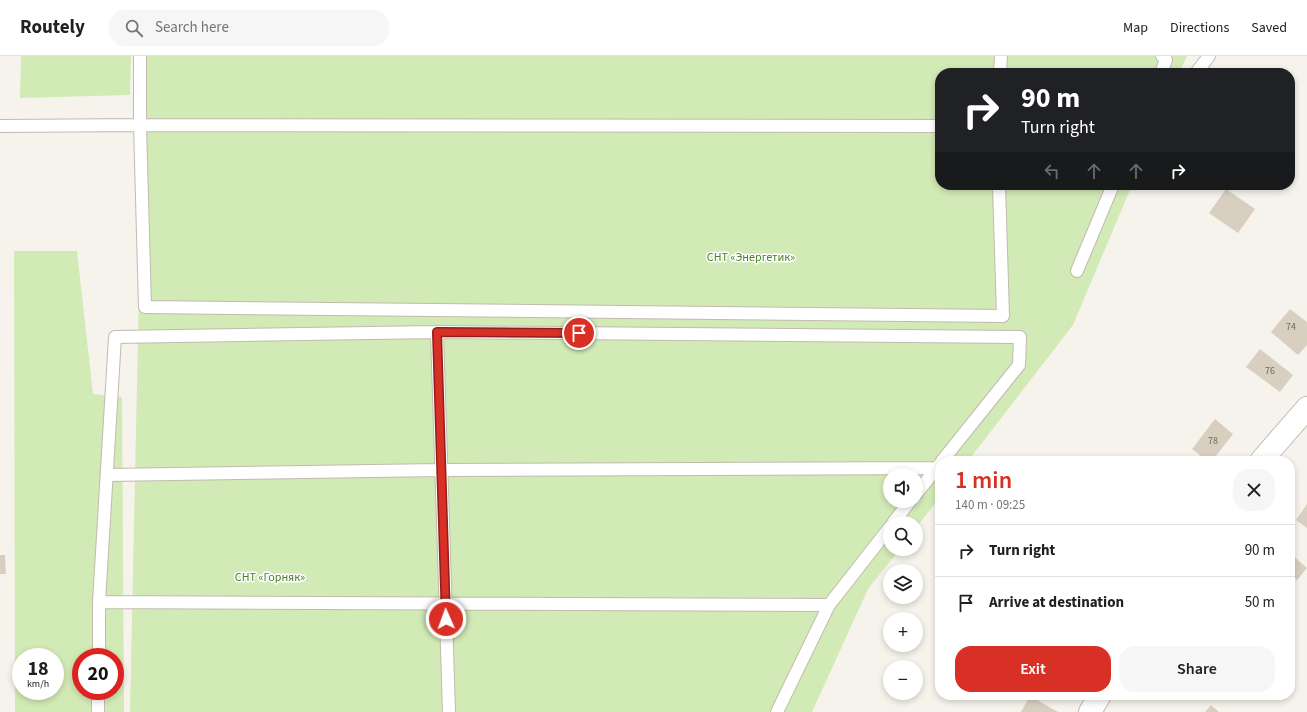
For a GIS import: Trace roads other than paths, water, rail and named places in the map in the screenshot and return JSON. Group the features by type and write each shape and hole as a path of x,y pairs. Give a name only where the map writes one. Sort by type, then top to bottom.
{"street":[{"path":"1265,456 1307,408"},
{"path":"1090,712 1097,700"}],"lane":[{"path":"140,56 144,307 1003,316 999,190"},
{"path":"1000,68 1001,56"},
{"path":"1162,56 1166,60 1163,68"},
{"path":"1200,68 1210,56"},
{"path":"0,126 935,126"},
{"path":"1077,271 1108,190"},
{"path":"99,648 99,602 115,337 437,332 1020,337 1019,364 946,456"},
{"path":"437,332 448,712"},
{"path":"107,475 935,464"},
{"path":"923,485 935,470"},
{"path":"898,516 905,508"},
{"path":"777,712 829,605 883,536"},
{"path":"99,602 829,605"},
{"path":"98,700 98,712"}],"park label":[{"name":"СНТ «Энергетик»","path":"751,257"},
{"name":"СНТ «Горняк»","path":"270,577"}]}
